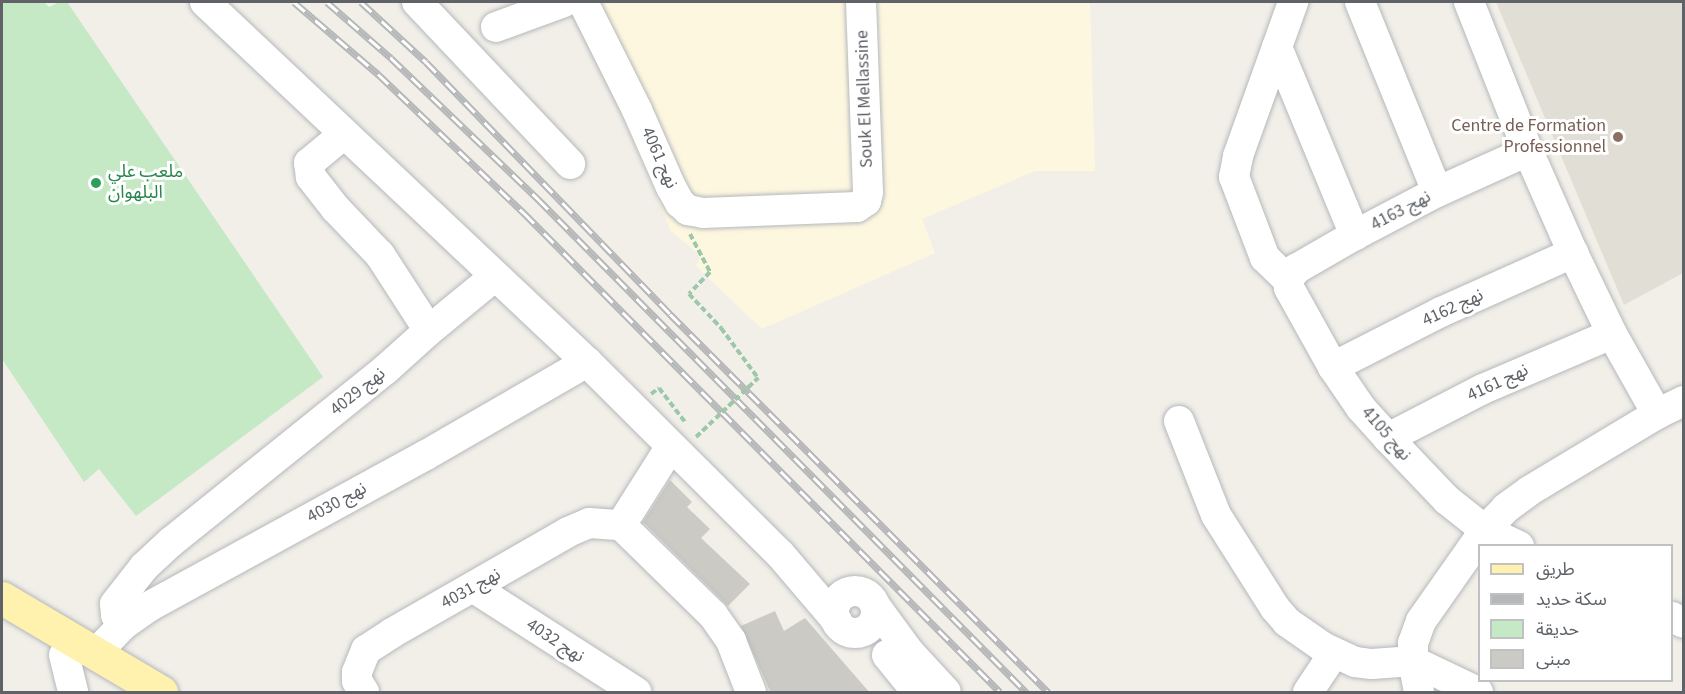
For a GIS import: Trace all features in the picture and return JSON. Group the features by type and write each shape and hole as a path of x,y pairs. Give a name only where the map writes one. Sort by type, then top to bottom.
{"main road":[{"path":"2,598 130,693"},
{"path":"2,619 160,693"}],"street":[{"path":"205,2 494,277 587,362 684,441 845,627 896,651 962,693"},
{"path":"417,2 570,164"},
{"path":"496,27 564,2"},
{"name":"نهج 4061","path":"583,2 637,110 671,187 680,203 688,210"},
{"name":"Souk El Mellassine","path":"688,210 703,213 857,207 868,197 861,2"},
{"name":"نهج 4105","path":"1293,2 1238,156 1234,177 1265,258 1288,284 1333,367 1361,408 1447,500 1485,530 1515,544"},
{"path":"1360,2 1437,192"},
{"path":"1468,2 1528,151 1573,252 1612,334 1657,414"},
{"path":"1277,47 1355,235"},
{"path":"344,134 309,163 311,177 336,209 380,255 426,326 427,332 494,277"},
{"name":"نهج 4163","path":"1288,284 1296,269 1355,235 1437,192 1528,151"},
{"name":"نهج 4162","path":"1333,367 1442,312 1573,252"},
{"name":"نهج 4029","path":"123,625 116,615 116,604 144,567 171,542 385,370 427,332"},
{"name":"نهج 4161","path":"1388,438 1494,384 1612,334"},
{"name":"نهج 4030","path":"79,654 150,606 426,455 587,362"},
{"path":"1419,693 1413,661 1413,643 1421,621 1485,530 1506,508 1529,492 1657,414 1683,401"},
{"path":"1179,421 1216,515 1275,608 1287,622 1334,653 1364,664 1413,661 1478,693"},
{"path":"684,441 621,525 713,615 731,641 751,693"},
{"name":"نهج 4031","path":"364,693 357,681 357,672 366,650 392,633 582,525 590,523 621,525"},
{"path":"780,554 868,599 917,693"},
{"name":"نهج 4032","path":"474,588 636,693"},
{"path":"845,627 867,630 873,625 868,599"},
{"path":"896,651 926,693"},
{"path":"896,651 946,693"},
{"path":"1308,693 1334,653"},
{"path":"73,693 79,654"}],"path":[{"path":"646,399 659,388 684,441 758,378 721,328 689,294 710,273 684,224 688,210"}],"shaded area":[{"path":"573,2 1090,2 1095,171 1035,171 922,219 935,253 762,329 696,266 701,256 671,231"},
{"name":"Centre de Formation Professionnel","path":"1496,2 1683,2 1683,273 1624,305"}],"green space":[{"name":"ملعب علي البلهوان","path":"2,2 44,2 49,7 59,2 67,2 323,377 136,516 99,469 84,482 2,359"}],"building":[{"path":"670,480 692,502 687,507 710,529 701,538 750,584 728,606 643,522"},
{"path":"775,611 784,631 805,618 870,693 771,693 741,626"}],"railway":[{"path":"294,2 378,74 524,213 1000,692"},
{"path":"327,2 391,58 538,199 1026,692"},
{"path":"361,2 426,62 670,314 1048,692"}],"place":[{"name":"Centre de Formation Professionnel","path":"1618,137"},
{"name":"ملعب علي البلهوان","path":"96,183"}]}
